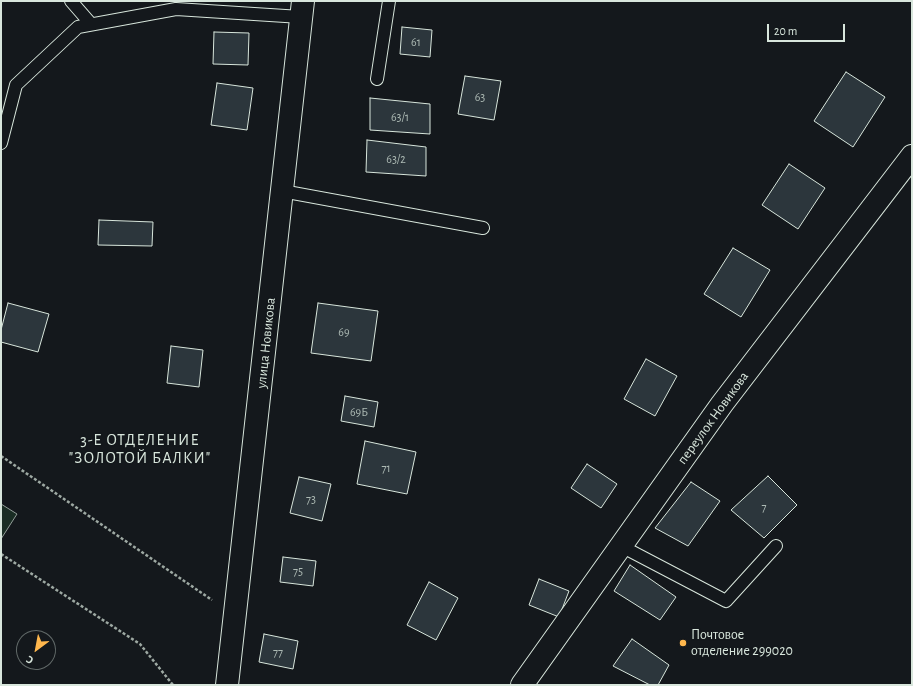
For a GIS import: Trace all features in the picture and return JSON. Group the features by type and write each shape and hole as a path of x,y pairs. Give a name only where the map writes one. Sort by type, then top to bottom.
{"main road":[{"name":"улица Новикова","path":"227,685 236,616 302,9"},
{"name":"переулок Новикова","path":"522,685 722,404 912,156"}],"lane":[{"path":"71,1 91,24"},
{"path":"376,79 389,1"},
{"path":"1,143 16,84 78,27 176,9 302,9"},
{"path":"282,191 483,228"},
{"path":"621,546 726,601 776,546"}],"path":[{"path":"1,456 236,616"},
{"path":"1,554 140,644 173,685"}],"green space":[{"path":"1,504 17,514 1,539"}],"building":[{"path":"402,27 432,30 430,57 400,54"},
{"path":"214,32 249,33 248,65 213,64"},
{"path":"846,72 885,97 853,147 814,121"},
{"path":"465,76 501,81 494,120 458,114"},
{"path":"217,83 253,88 247,130 211,125"},
{"path":"370,98 430,104 430,134 370,130"},
{"path":"367,140 426,147 426,176 366,172"},
{"path":"789,164 825,188 798,229 762,205"},
{"path":"99,220 153,222 152,246 98,245"},
{"path":"733,248 770,270 741,317 704,294"},
{"path":"8,303 49,314 38,352 1,342 1,330"},
{"path":"318,303 378,311 371,361 311,353"},
{"path":"171,346 203,350 199,387 167,383"},
{"path":"646,359 677,376 655,416 624,399"},
{"path":"345,396 378,402 374,427 341,421"},
{"path":"365,441 416,452 407,494 357,484"},
{"path":"587,464 617,484 601,508 571,488"},
{"path":"768,476 797,505 764,538 731,510"},
{"path":"299,477 331,484 322,521 290,513"},
{"path":"691,482 720,501 688,546 655,528"},
{"path":"283,557 316,561 313,586 280,582"},
{"path":"630,565 676,597 660,620 614,591"},
{"path":"539,579 569,591 559,617 529,605"},
{"path":"429,582 458,598 436,640 407,625"},
{"path":"264,634 298,641 293,669 259,662"},
{"path":"632,639 669,665 658,685 650,685 613,666"}],"place":[{"name":"Почтовое отделение 299020","path":"683,643"}],"district":[{"name":"3-Е ОТДЕЛЕНИЕ \"ЗОЛОТОЙ БАЛКИ\"","path":"140,449"}]}
